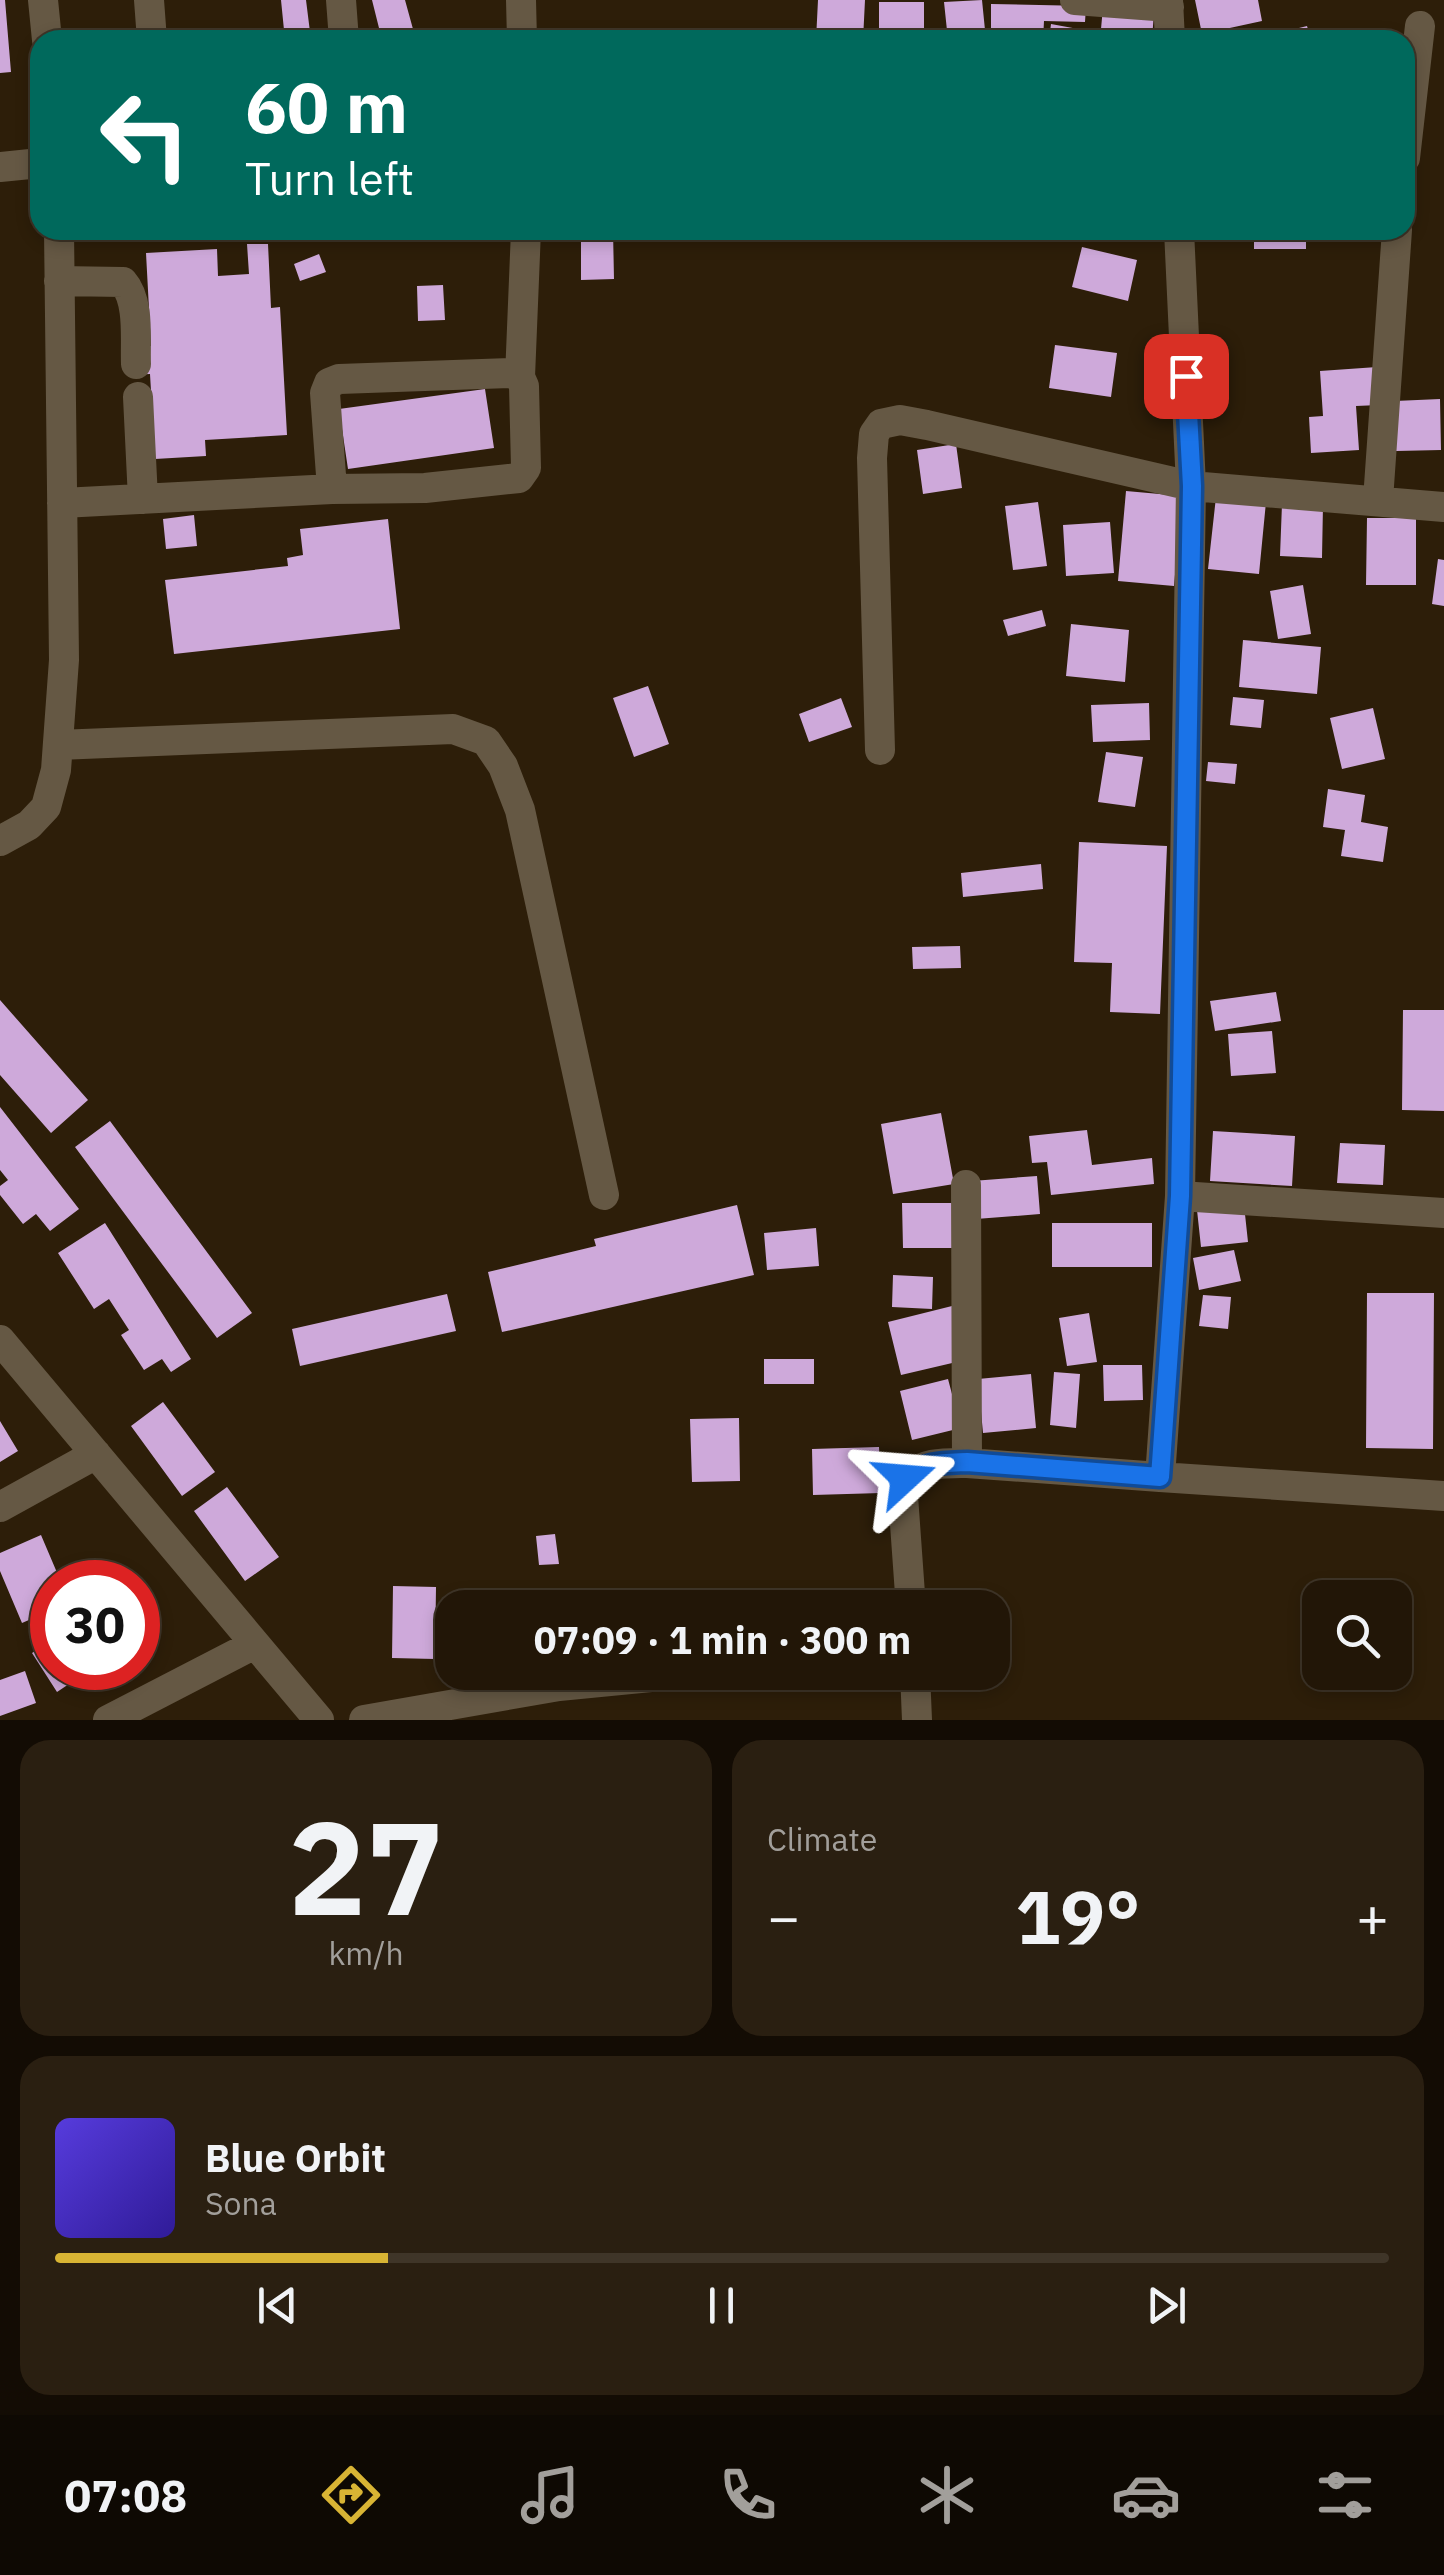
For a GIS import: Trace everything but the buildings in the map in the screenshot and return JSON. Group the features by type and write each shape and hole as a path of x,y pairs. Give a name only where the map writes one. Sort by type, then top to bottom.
{"street":[{"path":"43,0 46,30"},
{"path":"149,0 151,30"},
{"path":"340,0 343,30"},
{"path":"520,0 522,30"},
{"path":"1075,0 1168,3 1169,30"},
{"path":"1415,70 1420,26"},
{"path":"0,166 30,164"},
{"path":"0,842 29,824 46,806 56,770 64,660 59,240"},
{"path":"62,503 332,488 425,488 519,478 526,468 524,386 520,377 526,240"},
{"path":"1160,1477 1180,1196 1192,486 1180,240"},
{"path":"1378,500 1396,240"},
{"path":"59,281 112,280 122,282 130,290 136,364"},
{"path":"332,488 324,393 329,383 511,373 520,377"},
{"path":"138,398 143,499"},
{"path":"880,750 872,458 874,434 881,424 900,420 927,425 1192,486 1444,508"},
{"path":"58,745 453,729 486,741 504,766 520,810 604,1195"},
{"path":"966,1185 967,1462"},
{"path":"1180,1196 1444,1213"},
{"path":"0,1340 319,1720"},
{"path":"0,1507 96,1454"},
{"path":"910,1590 905,1478 918,1467 938,1463 1444,1496"},
{"path":"108,1720 255,1644"},
{"path":"364,1720 535,1690"},
{"path":"916,1690 917,1720"}],"route":[{"path":"905,1478 918,1467 967,1462 1160,1477 1180,1196 1192,486 1186,376"}]}
